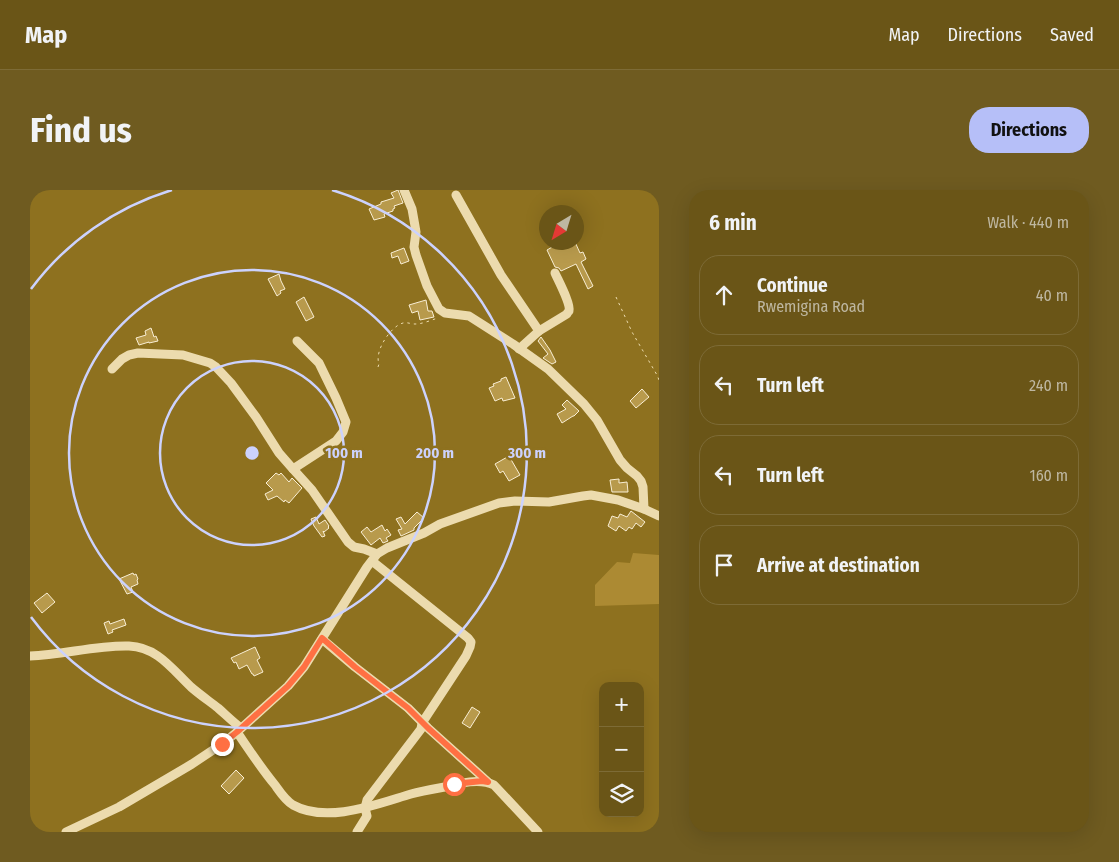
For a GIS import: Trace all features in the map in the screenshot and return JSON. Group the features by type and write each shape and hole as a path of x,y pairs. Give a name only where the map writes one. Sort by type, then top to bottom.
{"street":[{"path":"404,190 412,209 416,232 414,247 416,256 427,286 439,309 445,313 469,316 520,349 548,369 584,404 597,420 620,460 641,481 644,509"},
{"path":"456,195 501,275 539,331"},
{"path":"520,349 539,331 569,312 565,296 555,273"},
{"path":"293,469 336,441 343,432 346,422 319,363 297,341"},
{"path":"112,369 122,359 138,353 183,355 210,362 231,384 256,417 279,453 312,490 348,542 354,547 364,549 374,557 471,642 466,656 422,722 422,728 367,800 367,816 357,832"},
{"path":"66,832 119,807 192,764 239,730 288,686 304,667 374,557 387,548 424,533 440,524 499,503 549,502 591,495 618,500 659,516"},
{"path":"322,638 355,667 408,708 488,782 494,785 535,832"},
{"path":"30,656 46,656 128,646 147,650 165,661 239,730 266,773 284,797 292,804 314,812 343,812 366,808 454,784 488,782"}],"path":[{"path":"616,297 632,332 659,380"},
{"path":"378,367 377,355 382,343 398,326 406,323 420,323 438,318 445,313"}],"shaded area":[{"path":"633,553 659,555 659,604 595,606 595,585 617,562 630,563"}],"building":[{"path":"398,190 403,203 394,206 393,211 384,214 385,217 374,220 369,209 381,204 381,202 394,198 391,193"},
{"path":"404,248 409,261 401,264 398,256 392,258 391,253"},
{"path":"547,250 579,250 580,253 583,252 586,259 581,262 593,286 588,289 576,264 561,271 555,267"},
{"path":"279,274 285,289 280,291 281,293 277,296 268,279"},
{"path":"304,297 314,317 306,321 296,302"},
{"path":"426,300 428,311 432,311 434,317 420,320 418,311 412,313 409,305"},
{"path":"151,328 154,337 156,336 158,341 139,345 136,338 146,335 145,331"},
{"path":"541,337 556,362 552,364 543,358 548,354 538,341"},
{"path":"506,377 515,398 503,401 502,398 495,401 489,388"},
{"path":"642,389 649,397 636,408 630,401"},
{"path":"567,400 579,411 562,423 557,414 566,409 562,405"},
{"path":"509,456 520,475 509,481 503,471 500,473 495,464"},
{"path":"276,473 279,475 281,473 289,482 292,478 302,488 289,503 285,500 284,502 277,496 268,500 265,494 273,490 266,483"},
{"path":"619,479 619,483 627,482 628,492 612,492 610,480"},
{"path":"631,511 645,522 641,527 636,523 632,529 629,527 626,531 619,526 616,531 608,526 612,516 618,518 620,514 627,517"},
{"path":"417,512 424,518 414,530 401,536 398,530 402,529 396,519 401,517 405,524"},
{"path":"316,517 319,524 325,520 329,526 329,528 323,531 325,536 322,537 314,526 311,519"},
{"path":"382,525 385,531 387,529 391,535 386,538 388,541 383,543 380,538 371,545 361,532 367,527 371,532"},
{"path":"133,573 134,575 136,574 138,584 131,587 133,592 127,594 119,579"},
{"path":"47,593 55,602 42,613 34,603"},
{"path":"124,619 126,625 112,630 113,632 108,634 104,623 109,621 110,624"},
{"path":"255,647 260,658 257,660 263,672 254,676 247,665 239,669 236,662 234,663 231,658"},
{"path":"472,707 480,712 470,728 462,723"},
{"path":"236,770 244,778 229,794 221,786"}],"route":[{"path":"222,744 288,686 304,667 322,638 355,667 408,708 488,782 454,784"}]}
